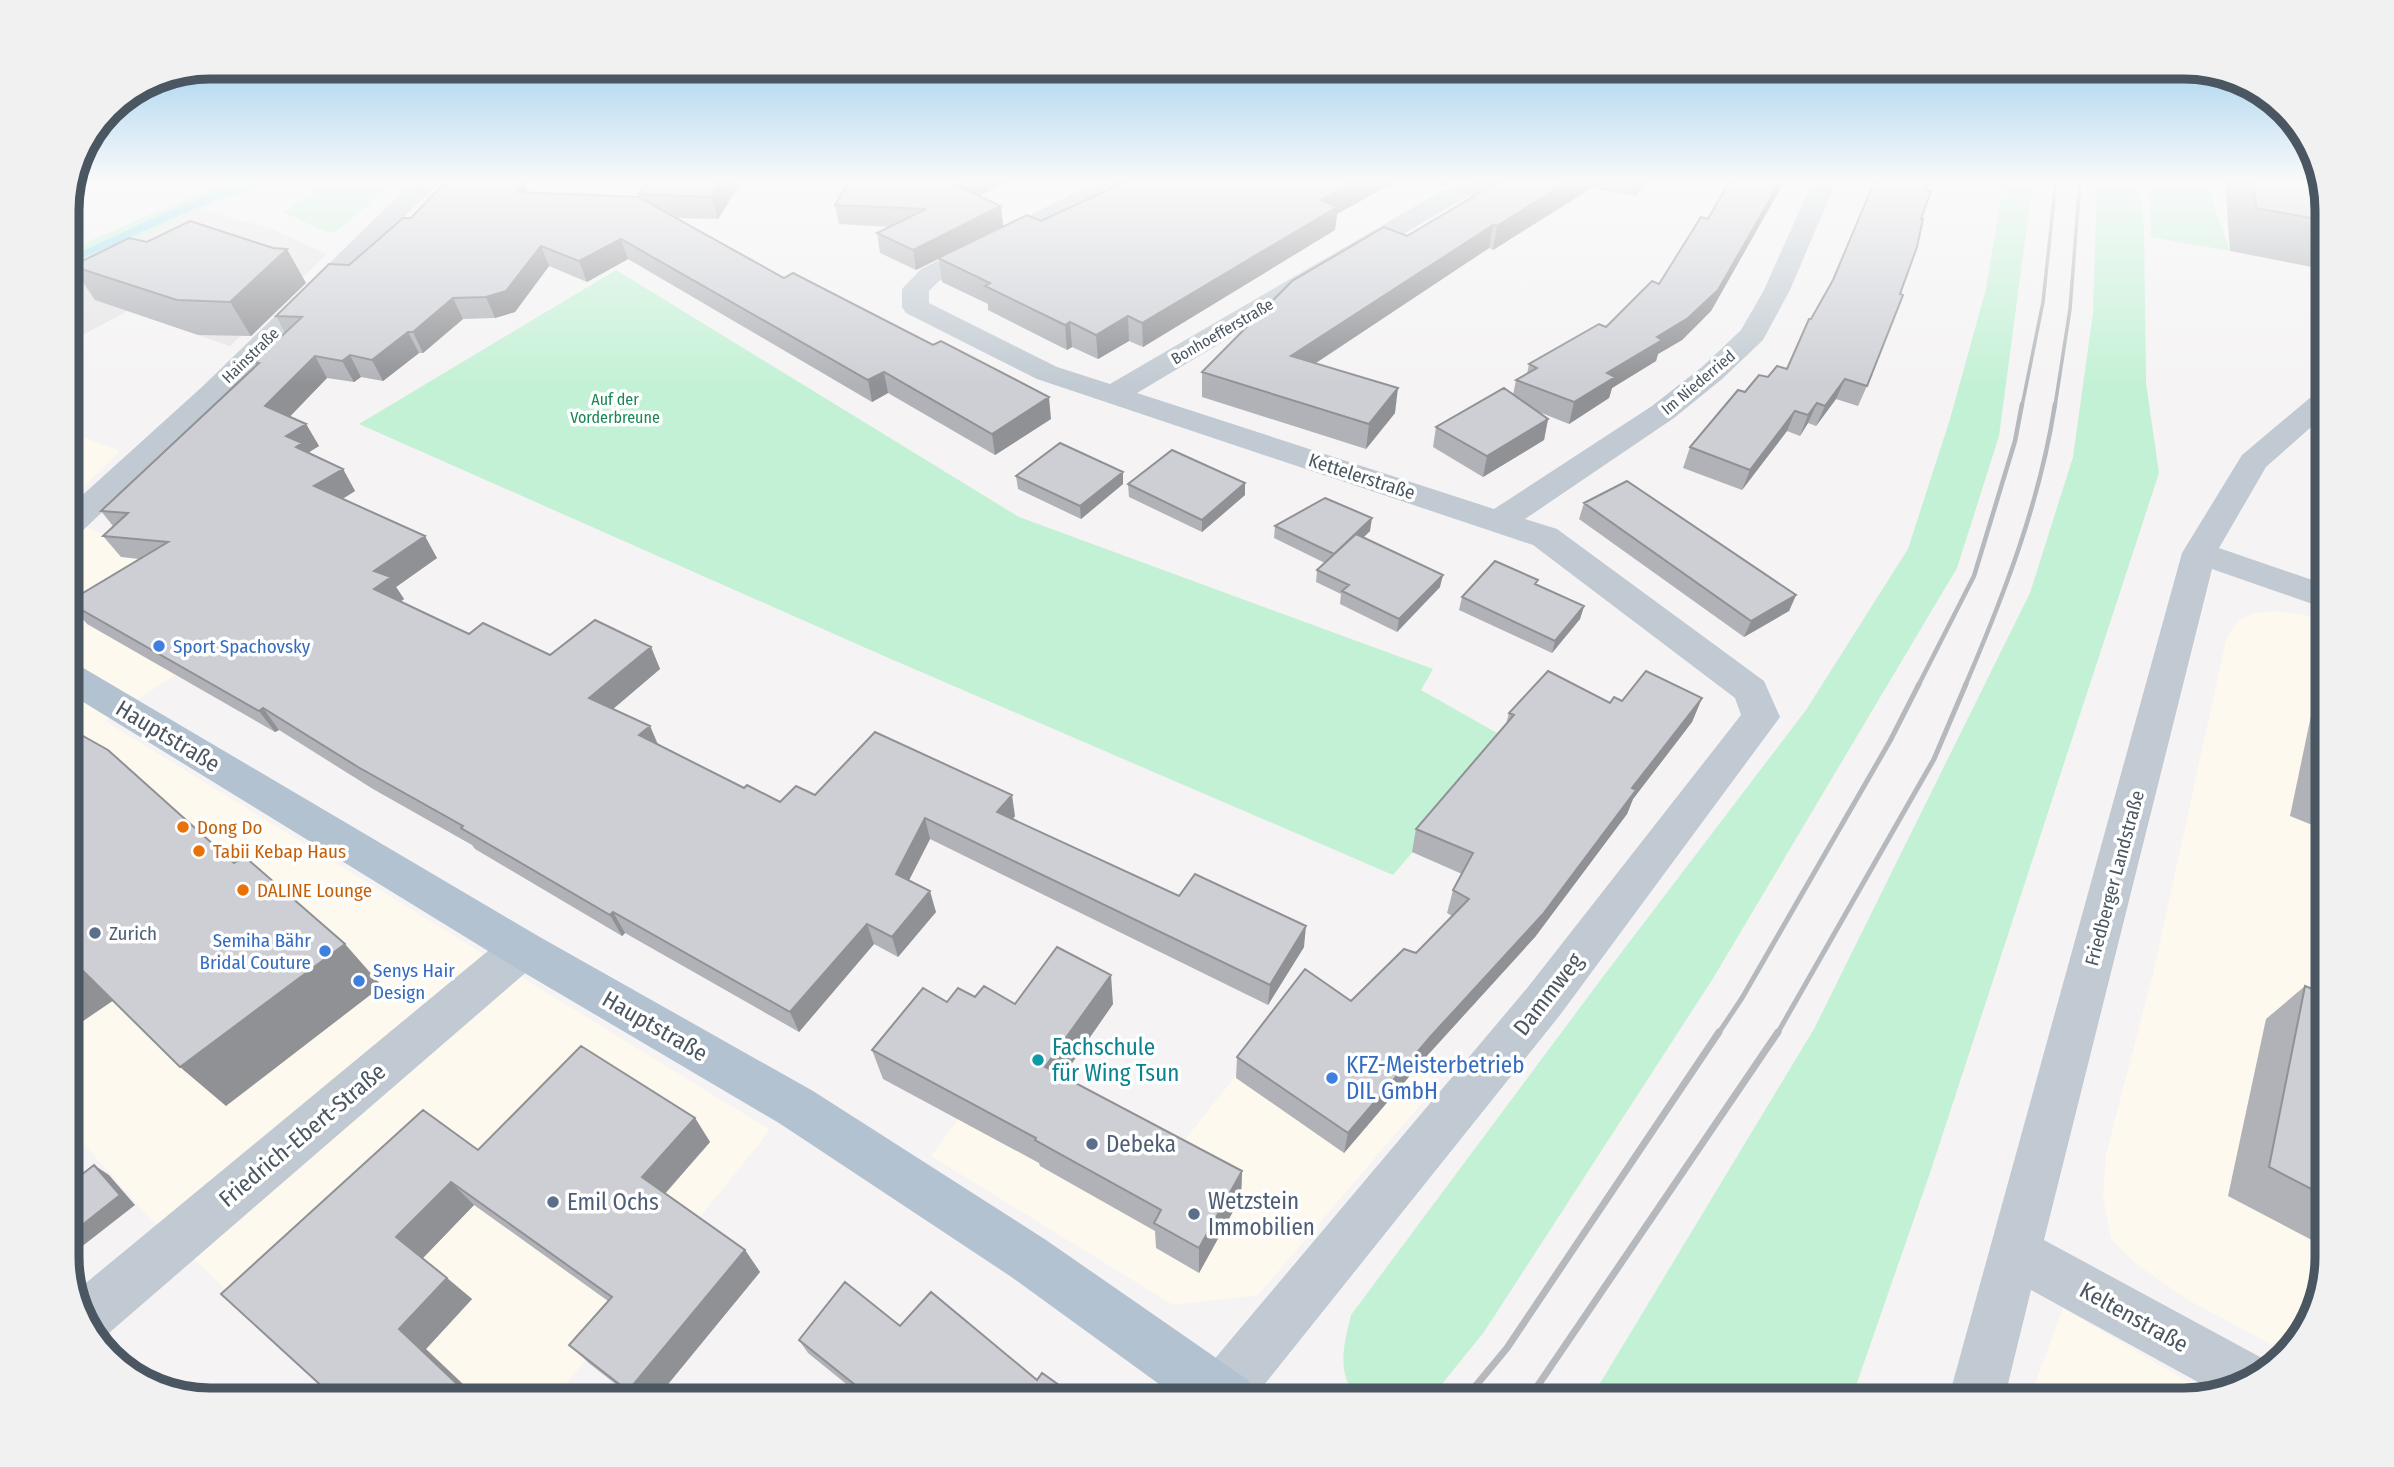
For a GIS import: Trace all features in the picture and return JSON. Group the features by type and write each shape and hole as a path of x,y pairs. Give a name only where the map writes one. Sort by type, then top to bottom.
{"main road":[{"name":"Hauptstraße","path":"79,682 522,950 796,1107 1028,1258 1210,1388"}],"street":[{"name":"Hainstraße","path":"79,516 213,391 359,248"},
{"name":"Kettelerstraße","path":"983,248 930,275 915,289 916,307 1047,373 1545,537 1751,691 1761,717"},
{"name":"Bonhoefferstraße","path":"1111,396 1362,248"},
{"name":"Im Niederried","path":"1499,521 1663,412 1712,373 1753,334 1795,248"},
{"name":"Friedberger Landstraße","path":"1980,1388 2199,553 2253,462 2315,408"},
{"path":"2199,553 2315,593"},
{"name":"Dammweg","path":"1232,1388 1544,1001 1761,717"},
{"name":"Friedrich-Ebert-Straße","path":"91,1313 522,950"},
{"name":"Keltenstraße","path":"2017,1252 2241,1375"}],"shaded area":[{"path":"114,248 315,248 327,254 230,346 128,311 79,337 79,264"},
{"path":"79,436 120,451 79,491"},
{"path":"79,523 273,611 105,721 770,1130 563,1388 331,1388 148,1216 79,1138"},
{"path":"2278,611 2315,617 2315,1257 2311,1291 2305,1307 2298,1323 2278,1348 2190,1301 2136,1264 2111,1239 2103,1196 2106,1154 2153,974 2226,640 2238,620 2255,613"},
{"path":"1303,991 1439,1083 1258,1295 1173,1305 931,1156 1021,1033 1113,1004 1055,1088 1169,1160"},
{"path":"2063,1308 2197,1387 2184,1388 2033,1388"}],"green space":[{"path":"105,248 114,248 79,265 79,260"},
{"path":"1993,248 2024,248 1999,436 1957,568 1712,980 1484,1332 1439,1388 1351,1388 1344,1372 1343,1360 1351,1315 1806,710 1908,549 1950,419 1986,289"},
{"path":"2095,248 2144,248 2146,383 2159,473 1930,1173 1855,1388 1597,1388 1814,1029 2030,593 2073,457 2093,313"},
{"name":"Auf der Vorderbreune","path":"616,270 1019,517 1433,669 1421,690 1504,737 1469,786 1393,875 884,656 359,424"}],"water":[{"path":"88,248 105,248 79,260 79,252"}],"building":[{"path":"108,248 287,249 230,302 177,300 79,268 79,263"},
{"path":"368,248 539,248 506,291 486,297 453,298 413,332 408,332 372,360 350,355 342,361 315,356 265,406 306,424 286,436 302,443 296,447 343,469 314,486 425,536 374,571 391,577 374,589 469,634 483,623 550,655 595,620 651,647 589,698 650,726 639,735 744,788 747,785 780,802 796,786 815,795 875,732 1012,795 997,812 1179,896 1195,874 1306,926 1270,985 925,818 896,874 930,891 892,937 867,924 790,1012 613,912 610,915 263,708 259,711 79,608 79,595 168,542 103,536 128,513 101,511 259,363 254,362 302,317 276,316 329,264 349,265"},
{"path":"547,248 603,248 579,261"},
{"path":"638,248 731,248 784,278 793,273 933,345 941,341 1049,397 992,434 884,372 868,380"},
{"path":"958,248 1267,248 1142,323 1128,316 1096,335 1070,322 1065,325 985,286 990,283 938,258"},
{"path":"1347,248 1457,248 1291,356 1398,388 1369,424 1202,372 1292,281"},
{"path":"1681,248 1742,248 1718,290 1688,318 1657,337 1662,340 1607,373 1615,377 1574,402 1516,380 1537,368 1529,364 1599,324 1606,327 1652,281 1659,284"},
{"path":"1846,248 1916,248 1900,294 1903,295 1867,386 1845,379 1825,406 1817,403 1808,415 1795,411 1750,470 1690,447 1738,390 1745,392 1759,375 1768,377 1777,366 1787,369 1809,319 1833,280"},
{"path":"1504,388 1548,419 1487,456 1436,427"},
{"path":"1060,443 1123,472 1080,506 1016,476"},
{"path":"1172,450 1245,483 1202,520 1128,484"},
{"path":"1627,481 1796,595 1751,621 1584,503"},
{"path":"1325,498 1372,518 1334,554 1275,526"},
{"path":"1356,534 1443,575 1399,619 1342,591 1349,585 1317,570"},
{"path":"1495,561 1538,580 1535,584 1584,606 1555,641 1462,597"},
{"path":"1548,671 1610,703 1614,697 1622,701 1646,671 1702,698 1632,788 1636,790 1543,914 1431,1036 1348,1133 1237,1057 1305,969 1351,1001 1404,949 1416,953 1469,899 1453,890 1473,853 1416,829 1514,715 1509,713"},
{"path":"79,734 108,750 234,863 244,856 345,944 180,1067 79,967"},
{"path":"1057,947 1111,975 1045,1067 1242,1171 1199,1248 1154,1223 1161,1210 1035,1140 1036,1138 872,1050 923,988 947,1002 958,988 975,997 984,986 1015,1004"},
{"path":"2305,986 2315,990 2315,1191 2269,1167"},
{"path":"581,1046 695,1118 642,1177 745,1250 630,1388 624,1388 569,1345 612,1297 451,1182 396,1237 447,1278 399,1329 461,1388 324,1388 221,1294 423,1110 478,1150"},
{"path":"94,1165 120,1195 79,1227 79,1177"},
{"path":"845,1282 900,1326 931,1292 1037,1380 1042,1373 1063,1388 859,1388 799,1340"}],"railway":[{"path":"2022,406 2043,302 2049,248"},
{"path":"2055,406 2070,309 2075,248"},
{"path":"1918,686 1974,576 2015,441 2022,404"},
{"path":"1965,686 2019,548 2040,477 2055,404"},
{"path":"1718,1034 1742,998 1890,741 1919,684"},
{"path":"1777,1034 1934,759 1966,684"},
{"path":"1474,1388 1507,1348 1719,1032"},
{"path":"1536,1388 1778,1032"}],"place":[{"name":"Sport Spachovsky","path":"159,646"},
{"name":"Dong Do","path":"183,827"},
{"name":"Tabii Kebap Haus","path":"199,851"},
{"name":"DALINE Lounge","path":"243,890"},
{"name":"Zurich","path":"95,933"},
{"name":"Semiha Bähr Bridal Couture","path":"325,951"},
{"name":"Senys Hair Design","path":"359,981"},
{"name":"Fachschule für Wing Tsun","path":"1038,1060"},
{"name":"KFZ-Meisterbetrieb DIL GmbH","path":"1332,1078"},
{"name":"Debeka","path":"1092,1144"},
{"name":"Emil Ochs","path":"553,1202"},
{"name":"Wetzstein Immobilien","path":"1194,1214"}]}
